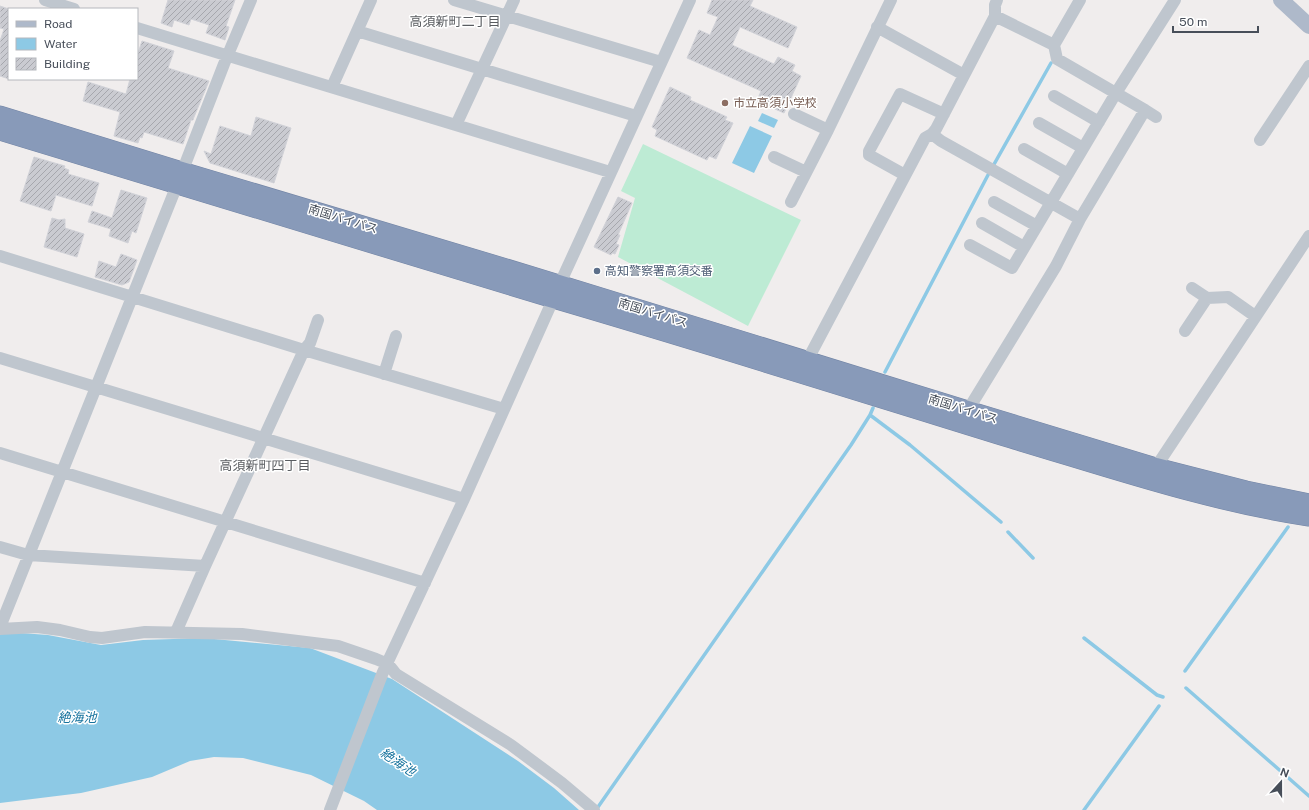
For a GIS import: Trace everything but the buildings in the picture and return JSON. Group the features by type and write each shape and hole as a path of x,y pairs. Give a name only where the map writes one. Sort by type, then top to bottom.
{"highway":[{"name":"南国バイパス","path":"0,115 179,178"},
{"name":"南国バイパス","path":"0,131 179,178 557,292 807,361 1156,466 1239,488 1309,503"},
{"name":"南国バイパス","path":"557,292 643,325 1151,481 1236,503 1309,517"}],"main road":[{"path":"1281,0 1309,26"}],"street":[{"path":"45,0 71,8"},
{"path":"251,0 131,296 0,628 37,627 102,638 145,632 242,634 338,646 376,659 385,668 511,745 562,783 594,810"},
{"path":"332,87 371,0"},
{"path":"454,0 661,62"},
{"path":"456,125 514,0"},
{"path":"330,810 385,668 464,499 557,292 562,277 689,0"},
{"path":"791,202 828,130 891,0"},
{"path":"807,361 925,138 932,134 944,114 995,16 995,5 997,0"},
{"path":"1080,0 1054,45 1057,58 1156,116"},
{"path":"970,245 1012,268 1116,93 1175,0"},
{"path":"995,16 1054,45"},
{"path":"877,27 964,75"},
{"path":"138,28 610,172"},
{"path":"357,31 636,116"},
{"path":"1260,140 1309,66"},
{"path":"906,175 869,155 869,151 900,94 944,114"},
{"path":"1054,96 1099,122"},
{"path":"968,410 1056,266 1080,219 1144,110"},
{"path":"794,114 828,130"},
{"path":"1039,123 1083,148"},
{"path":"932,134 940,141 1080,219"},
{"path":"1024,149 1068,174"},
{"path":"774,156 806,172"},
{"path":"994,202 1037,226"},
{"path":"982,223 1024,247"},
{"path":"1156,466 1309,236"},
{"path":"0,256 304,350 504,409"},
{"path":"1192,288 1207,298 1228,297 1255,316"},
{"path":"1185,331 1207,298"},
{"path":"176,632 304,350 310,343 318,320"},
{"path":"384,374 396,336"},
{"path":"0,358 464,499"},
{"path":"0,453 424,582"},
{"path":"0,547 28,555 205,566"}],"green space":[{"path":"643,144 801,220 748,326 618,257 635,198 621,191"}],"water":[{"path":"762,113 778,120 774,128 758,121"},
{"path":"750,126 772,136 754,173 732,163"},
{"name":"絶海池","path":"21,633 48,635 101,645 143,640 204,638 310,648 392,679 518,761 554,788 579,810 377,810 364,801 311,775 243,758 214,757 190,761 152,777 81,793 0,803 0,634"}],"waterway":[{"path":"885,372 988,175 1051,63"},
{"path":"598,807 851,445 873,408"},
{"path":"870,415 910,445 1001,522"},
{"path":"1185,671 1288,527"},
{"path":"1008,532 1033,558"},
{"path":"1084,638 1157,695 1163,697"},
{"path":"1186,688 1309,796"},
{"path":"1084,810 1159,706"}],"place":[{"name":"市立高須小学校","path":"725,103"},
{"name":"高知警察署高須交番","path":"597,271"}],"district":[{"name":"高須新町二丁目","path":"455,21"},
{"name":"高須新町四丁目","path":"265,465"}]}
